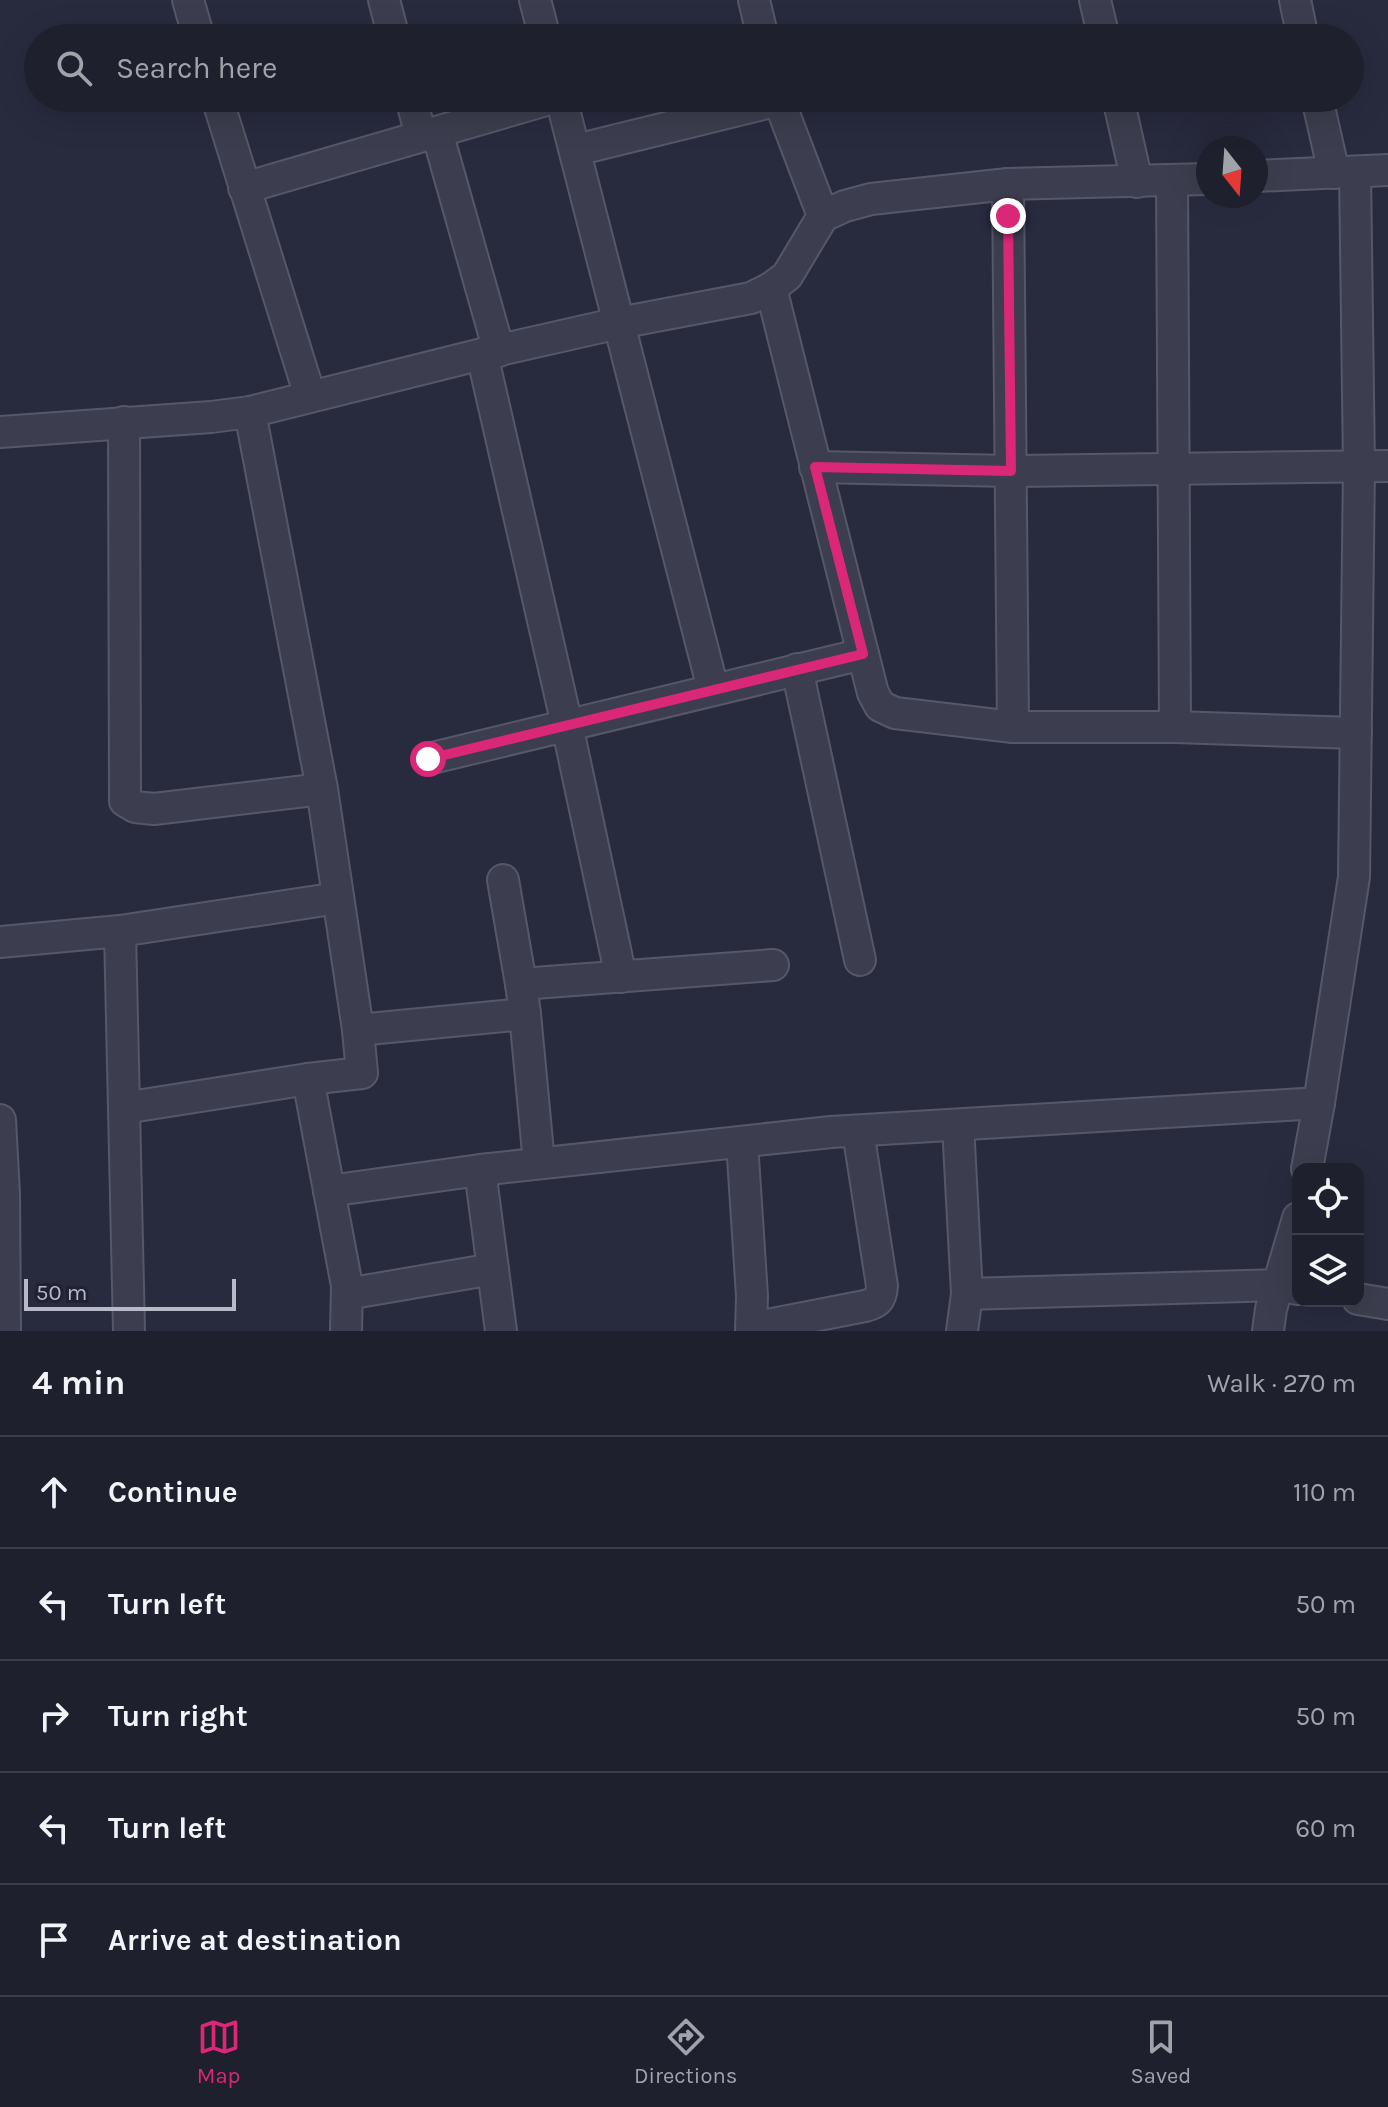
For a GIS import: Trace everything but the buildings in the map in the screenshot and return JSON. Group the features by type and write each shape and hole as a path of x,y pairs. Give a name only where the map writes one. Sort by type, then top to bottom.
{"street":[{"path":"188,0 195,24"},
{"path":"384,0 390,24"},
{"path":"535,0 541,24"},
{"path":"754,0 760,24"},
{"path":"1095,0 1101,24"},
{"path":"1295,0 1300,24"},
{"path":"221,112 310,396"},
{"path":"418,112 429,134 490,353 621,977"},
{"path":"244,188 505,112"},
{"path":"565,112 713,689"},
{"path":"576,150 727,112"},
{"path":"783,112 823,216"},
{"path":"1121,112 1137,182"},
{"path":"1308,1163 1354,877 1356,733 1374,467 1344,172 1322,112"},
{"path":"1268,175 1388,170"},
{"path":"0,432 250,412 619,323 751,298 787,276 823,216 871,199 1008,184 1196,179"},
{"path":"1172,180 1175,727"},
{"path":"1008,184 1013,727"},
{"path":"771,288 873,693 880,706 895,713 1013,727 1175,727 1356,733"},
{"path":"124,1108 362,1073 322,789 250,412"},
{"path":"124,422 125,801 135,807 154,809 322,789"},
{"path":"815,467 1011,471 1374,467"},
{"path":"428,759 863,654"},
{"path":"797,669 860,960"},
{"path":"503,880 523,999 539,1163"},
{"path":"0,942 120,931 338,898"},
{"path":"120,931 129,1331"},
{"path":"358,1030 621,977 773,965"},
{"path":"308,1079 347,1286 346,1331"},
{"path":"329,1191 539,1163 858,1131 1319,1103"},
{"path":"0,1120 5,1331"},
{"path":"958,1125 967,1294 962,1331"},
{"path":"742,1142 752,1330 877,1303 881,1296 858,1131"},
{"path":"480,1170 501,1331"},
{"path":"1268,1331 1288,1287 1296,1235"},
{"path":"347,1294 493,1269"},
{"path":"967,1294 1288,1287"},
{"path":"1364,1300 1388,1304"}],"route":[{"path":"428,759 863,654 815,467 1011,471 1008,216"}]}
